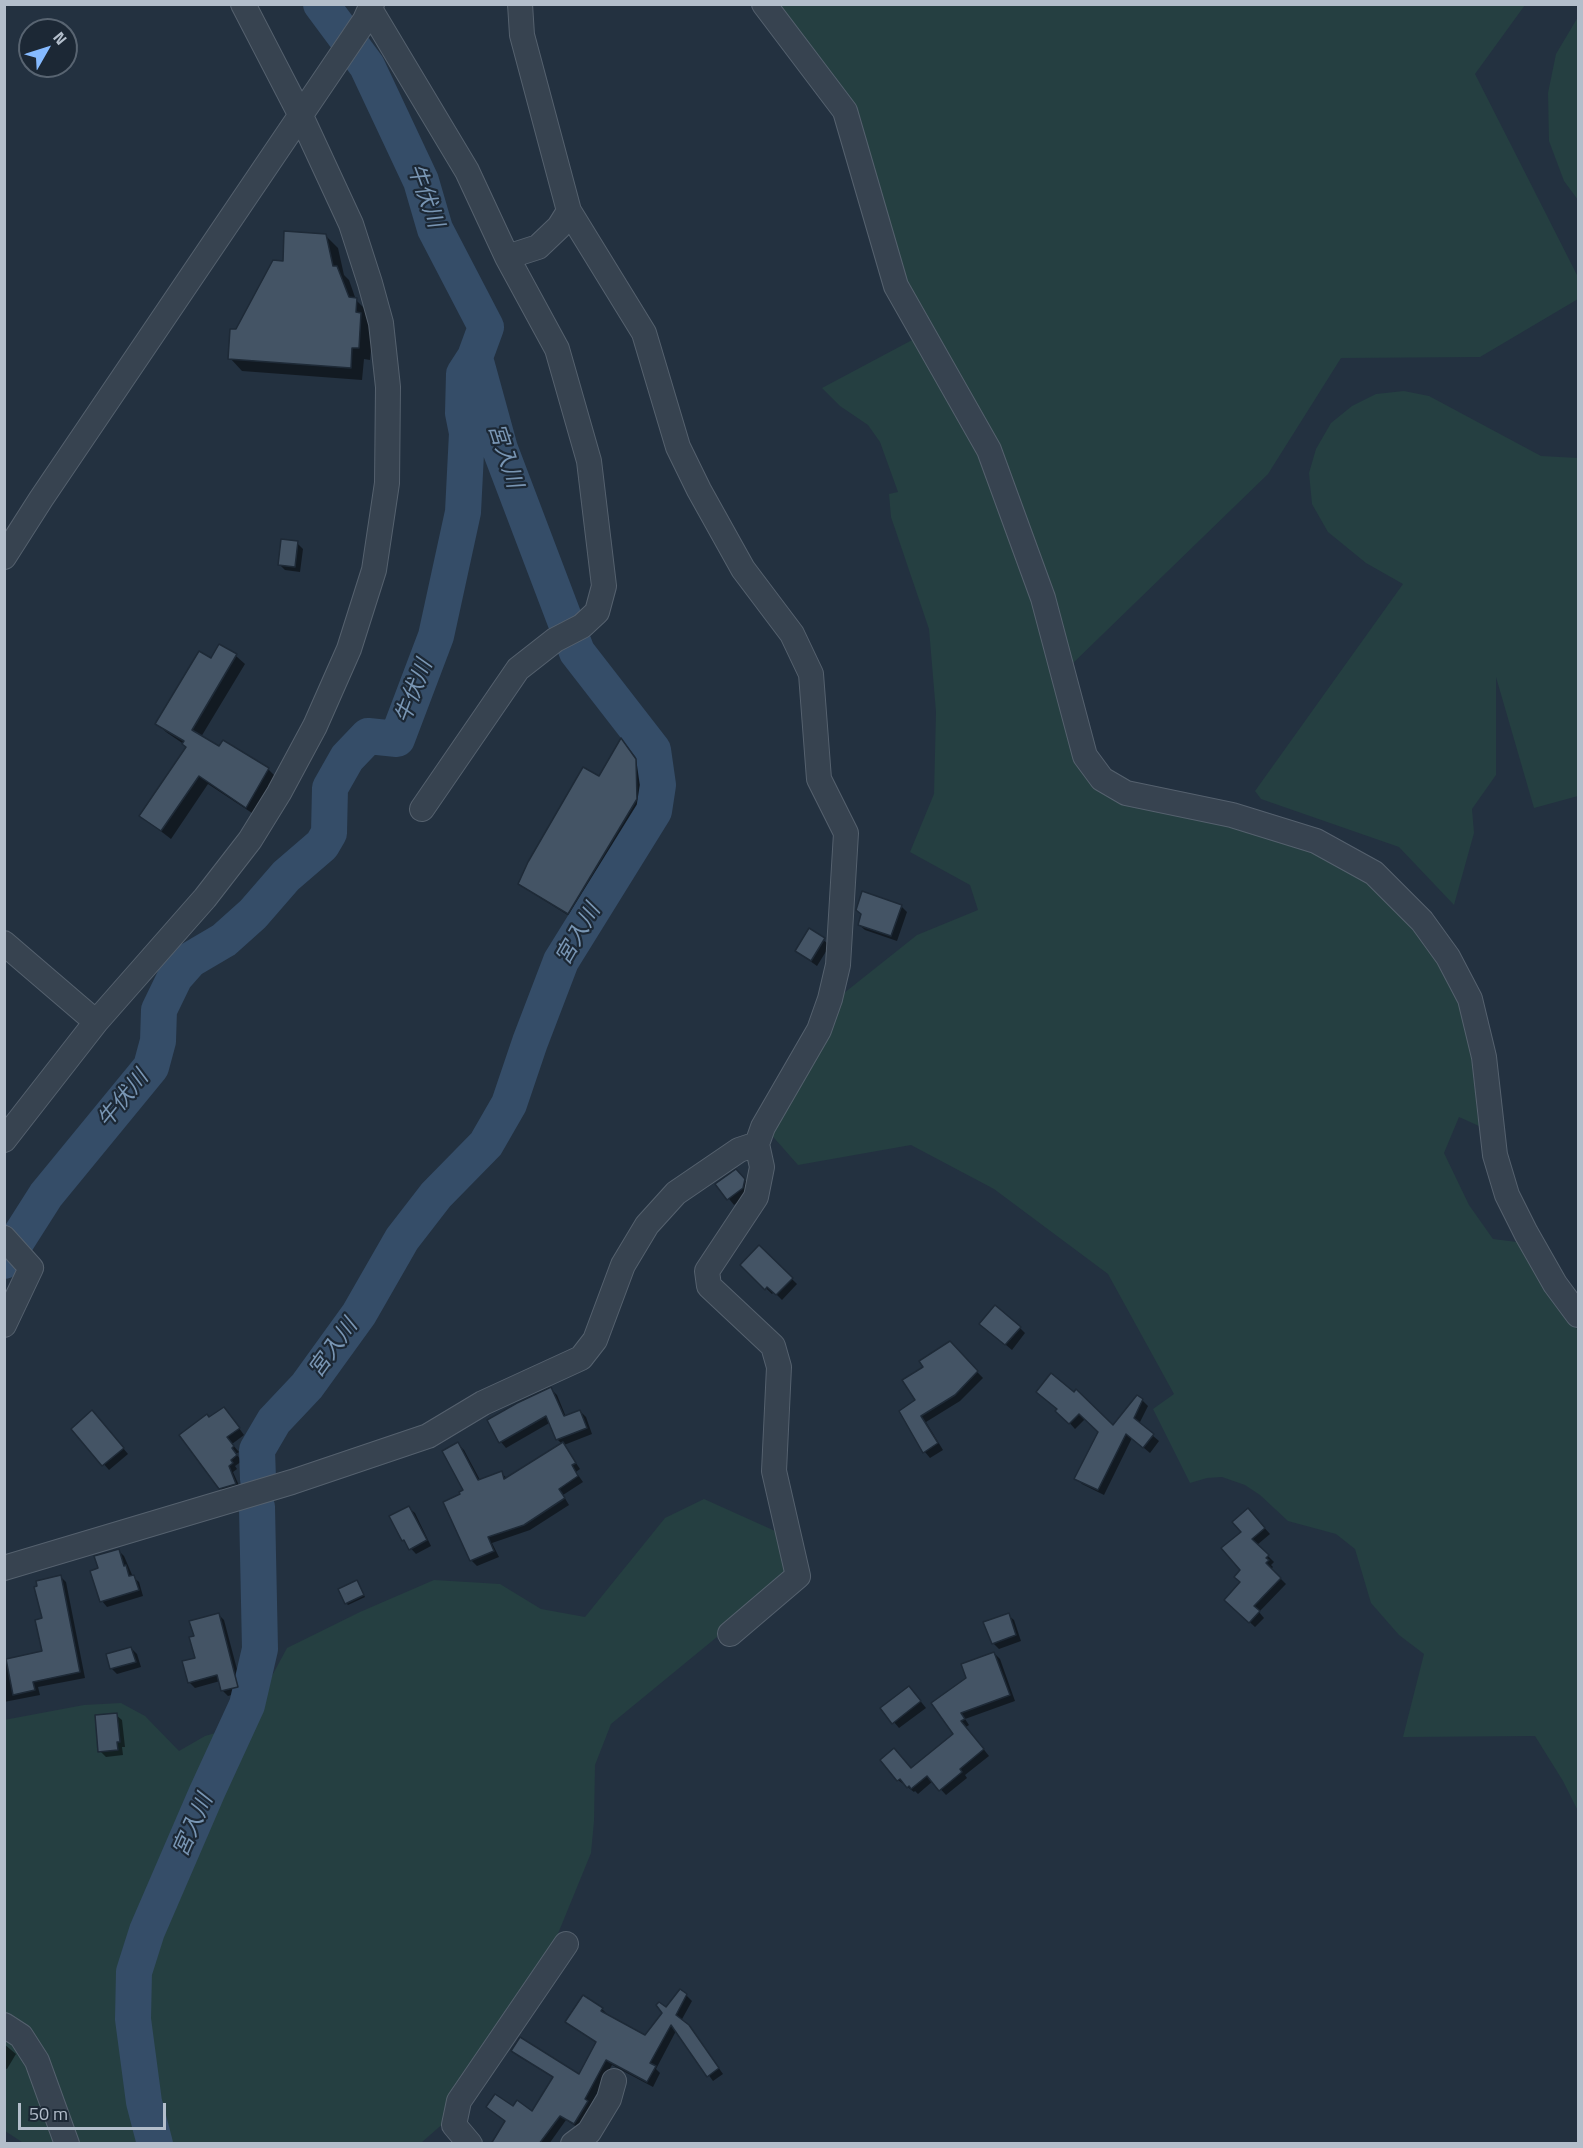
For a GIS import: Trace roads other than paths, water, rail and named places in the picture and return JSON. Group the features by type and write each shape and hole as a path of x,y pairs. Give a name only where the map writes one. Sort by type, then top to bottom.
{"street":[{"path":"4,1140 96,1022 205,898 250,840 279,793 315,726 349,649 374,570 387,483 388,387 381,323 351,224 305,110 243,4"},
{"path":"520,4 522,35 569,211 644,333 678,447 699,490 743,569 792,634 811,674 819,779 846,833 838,965 830,999 819,1030 763,1127 757,1144 762,1167 756,1197 706,1271 709,1286 773,1346 780,1367 774,1471 798,1576 730,1634"},
{"path":"764,4 845,111 896,286 989,450 1043,598 1085,756 1102,779 1126,793 1232,815 1316,841 1374,873 1422,921 1449,957 1470,999 1484,1057 1495,1155 1507,1195 1555,1284 1578,1315"},
{"path":"4,557 305,110 369,11 467,171 507,257 557,349 589,460 604,586 597,612 582,626 555,640 518,669 422,809"},
{"path":"507,257 538,247 559,227 569,211"},
{"path":"4,943 96,1022"},
{"path":"4,1568 292,1482 428,1436 483,1403 581,1358 595,1340 623,1265 647,1225 676,1193 739,1150 757,1144"},
{"path":"4,1238 31,1268 4,1325"},
{"path":"470,2144 454,2125 459,2102 566,1944"},
{"path":"4,2025 21,2036 37,2061 67,2144"},
{"path":"573,2144 590,2132 609,2099 614,2081"}],"waterway":[{"name":"牛伏川","path":"4,1261 46,1195 151,1067 158,1041 159,1010 175,977 190,960 224,940 253,914 286,876 322,845 329,833 330,788 347,758 368,736 397,739 436,636 463,512 467,433 463,413 464,374 475,357 486,327 435,229 421,181 367,66 321,4"},
{"name":"宮入川","path":"258,1479 257,1450 274,1421 307,1386 359,1314 402,1239 436,1195 486,1144 509,1104 561,961 654,811 658,785 653,750 577,652 500,449 475,358"},
{"name":"宮入川","path":"155,2144 144,2102 133,2019 134,1972 147,1931 247,1705 260,1649 257,1507"}]}
